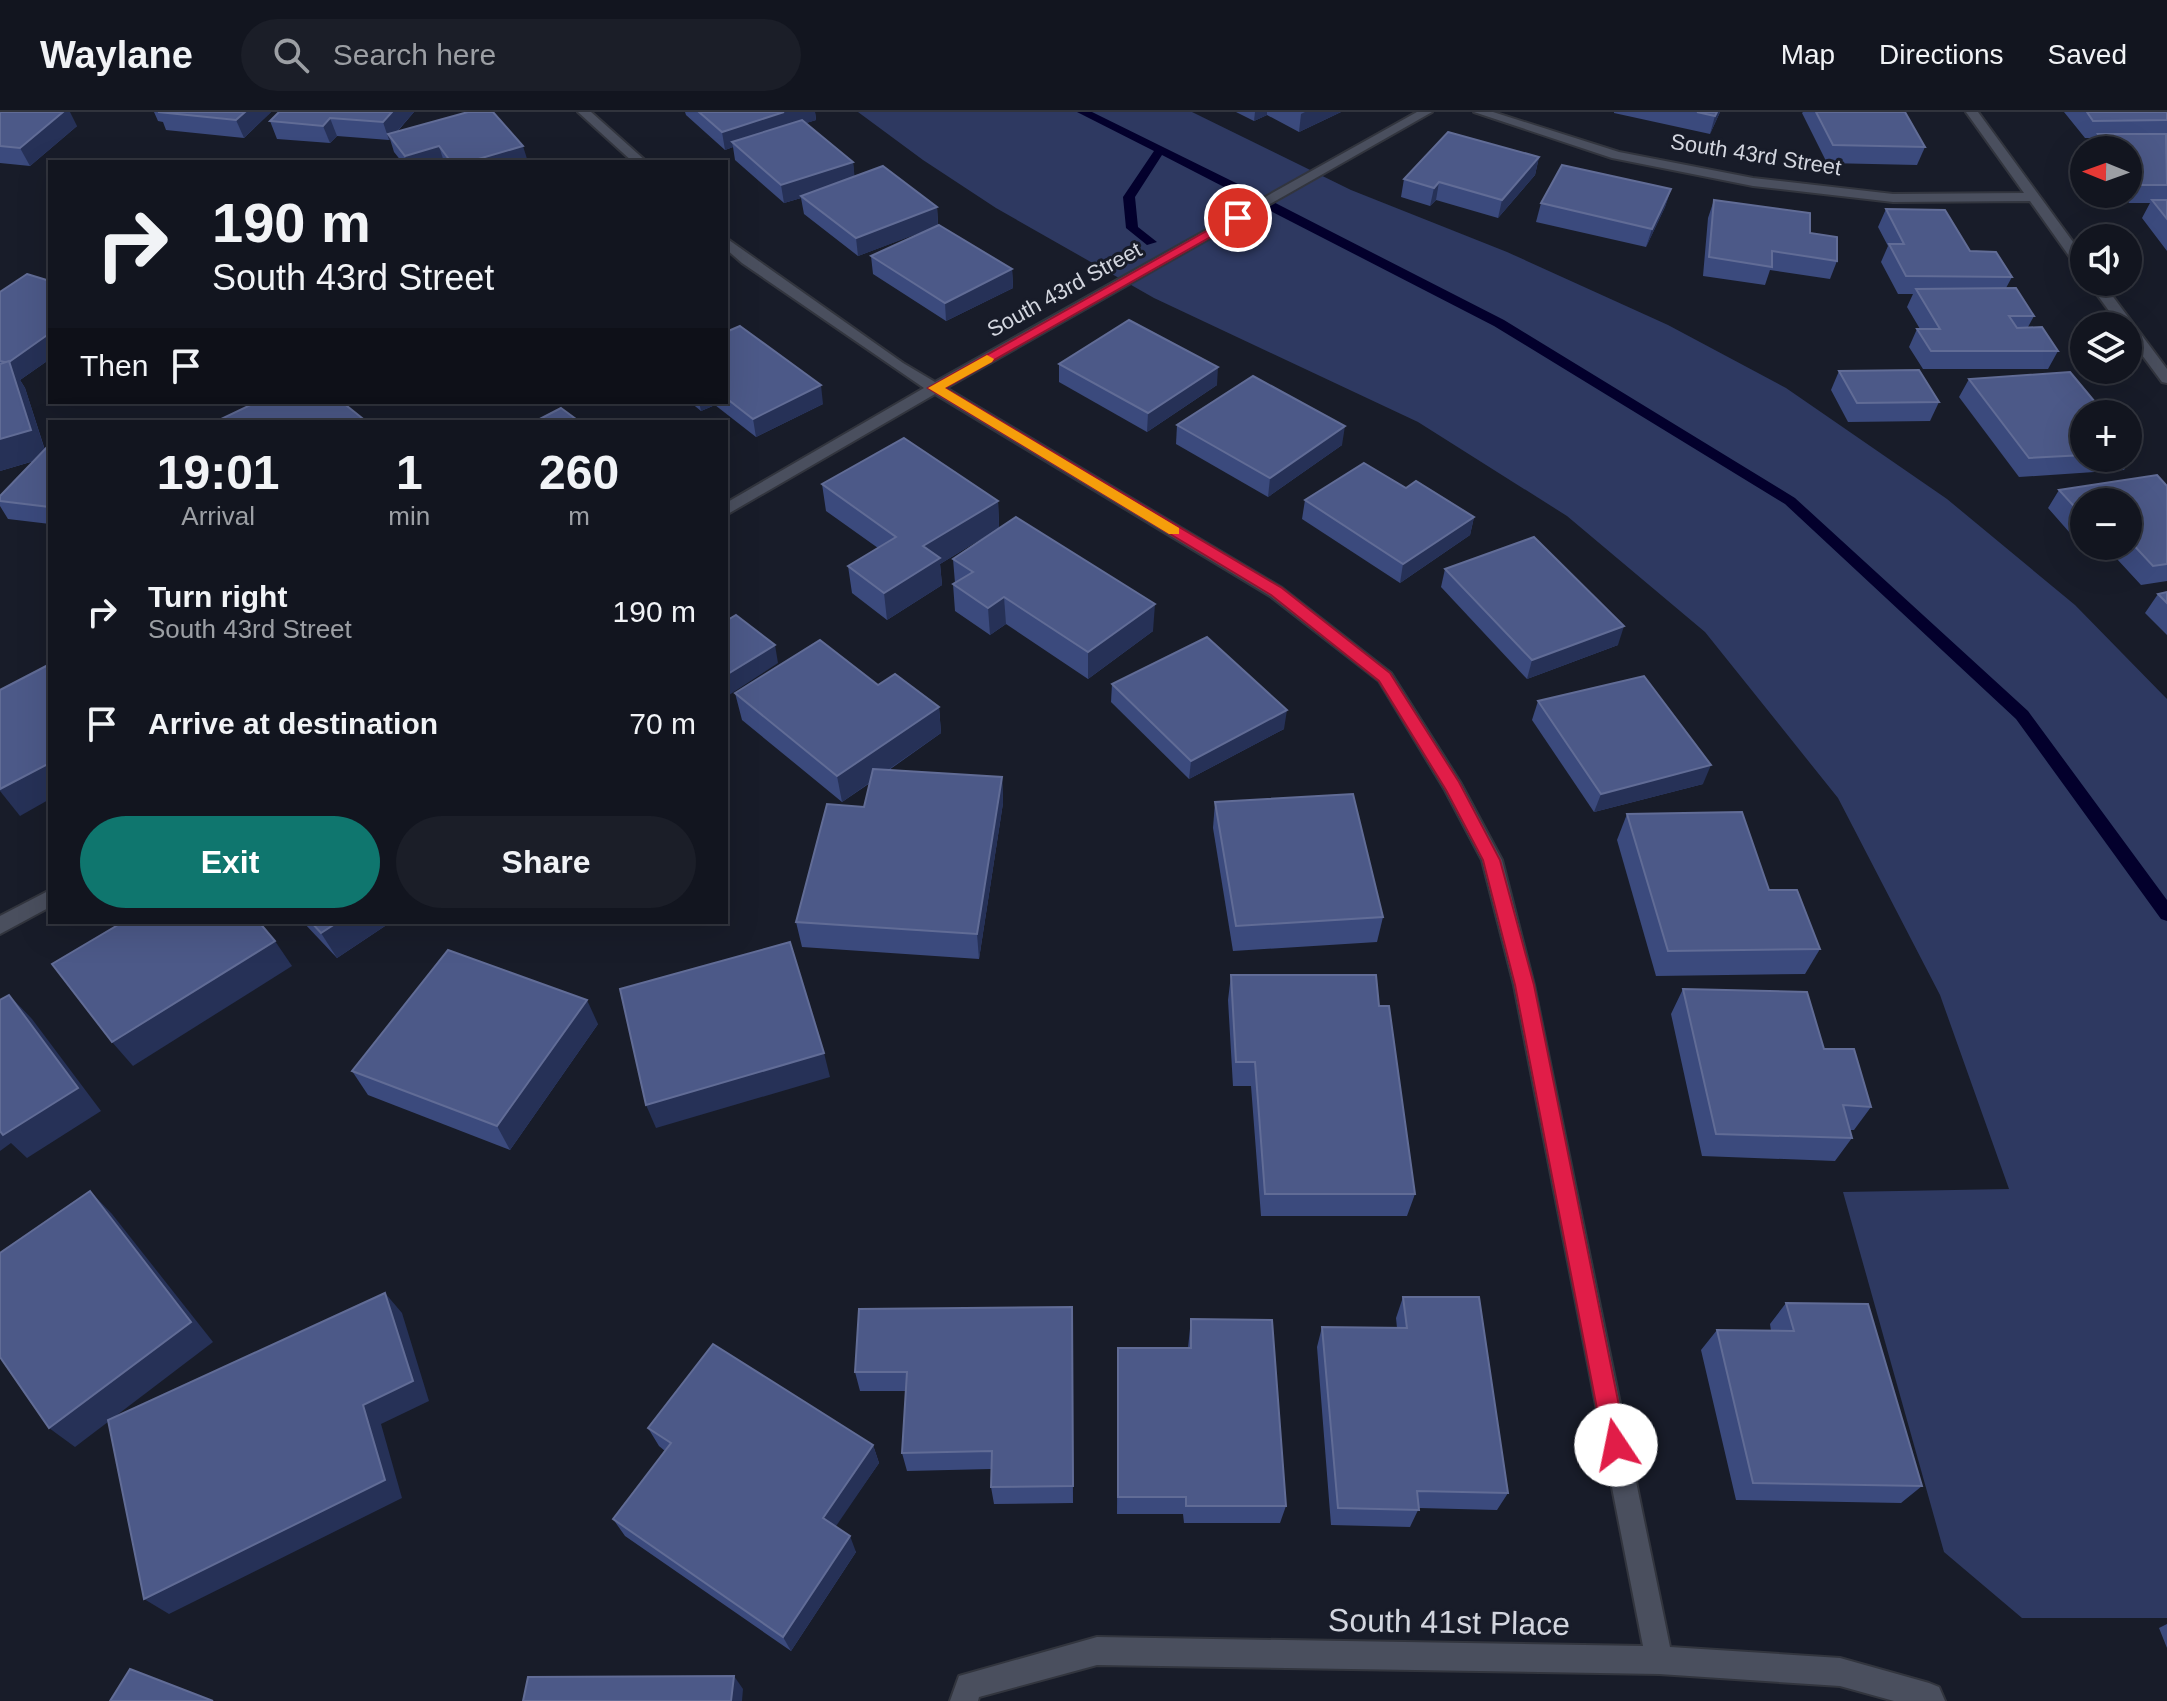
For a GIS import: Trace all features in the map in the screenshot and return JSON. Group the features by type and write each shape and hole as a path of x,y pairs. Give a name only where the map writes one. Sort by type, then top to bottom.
{"street":[{"path":"584,112 639,160"},
{"name":"South 43rd Street","path":"728,509 935,388 1426,112"},
{"name":"South 43rd Street","path":"1480,112 1616,155 1753,182 1893,198 2031,197"},
{"path":"1972,112 2070,249"},
{"path":"728,243 810,304 935,388 1276,592 1385,677 1453,787 1492,860 1524,985 1659,1660"},
{"path":"2105,296 2167,379"},
{"path":"0,926 48,899"},
{"name":"South 41st Place","path":"967,1694 1097,1651 1659,1660 1840,1672 1930,1699"}],"shaded area":[{"path":"858,112 1192,112 1351,190 1507,252 1668,325 1786,388 1947,499 2075,605 2167,699 2167,1618 2022,1618 1944,1552 1843,1192 2009,1189 1940,995 1838,798 1705,632 1567,516 1418,422 1154,298 996,208"}],"building":[{"path":"0,112 63,112 20,148 0,146"},
{"path":"158,112 245,112 236,120"},
{"path":"279,112 392,112 383,122 330,118 323,126 270,121"},
{"path":"468,112 493,112 523,146 475,160 450,160 439,146 405,156 388,134"},
{"path":"699,112 784,112 722,132"},
{"path":"1816,112 1905,112 1925,147 1833,145"},
{"path":"2087,112 2167,112 2167,120 2093,121"},
{"path":"802,120 853,162 781,185 732,142"},
{"path":"1448,132 1539,157 1502,200 1439,182 1434,188 1404,179"},
{"path":"2098,134 2166,134 2167,185 2142,185 2142,136"},
{"path":"1562,165 1671,189 1652,229 1541,203"},
{"path":"883,166 937,207 856,238 801,196"},
{"path":"1714,200 1810,213 1810,233 1837,237 1837,261 1772,251 1772,267 1709,257"},
{"path":"2152,200 2167,200 2167,219"},
{"path":"1886,209 1945,210 1970,251 1996,252 2012,277 1906,276 1889,244 1904,244"},
{"path":"939,225 1012,269 945,303 871,256"},
{"path":"27,274 48,280 48,334 9,362 0,361 0,292"},
{"path":"2016,288 2034,316 2009,316 2017,328 2042,327 2058,351 1931,351 1917,329 1940,329 1916,289"},
{"path":"1129,320 1218,367 1148,413 1059,364"},
{"path":"740,326 821,385 753,419 728,400 728,331"},
{"path":"9,361 31,430 0,439 0,364"},
{"path":"1919,370 1939,402 1857,403 1839,371"},
{"path":"2070,372 2070,384 2080,384 2093,400 2070,400 2070,456 2029,458 1969,379"},
{"path":"1253,376 1345,426 1270,478 1177,425"},
{"path":"253,404 344,404 362,418 358,420 221,419"},
{"path":"561,408 577,420 538,420"},
{"path":"904,438 998,501 923,546 940,558 884,593 848,566 896,537 822,484"},
{"path":"48,446 48,507 0,501 0,496"},
{"path":"1364,463 1406,488 1416,481 1474,517 1403,564 1305,500"},
{"path":"2157,475 2167,486 2167,564 2153,566 2142,554 2142,488 2072,488"},
{"path":"2070,488 2070,502 2059,490"},
{"path":"1016,517 1155,604 1088,652 1004,597 988,608 953,584 973,572 953,559"},
{"path":"1534,537 1624,626 1532,660 1445,569"},
{"path":"2167,592 2167,603 2158,594"},
{"path":"736,615 775,645 728,674 728,620"},
{"path":"1207,637 1287,710 1191,761 1112,684"},
{"path":"820,640 878,685 895,674 939,707 837,776 735,693"},
{"path":"48,665 48,764 0,789 0,690"},
{"path":"1644,676 1711,765 1601,794 1538,701"},
{"path":"873,769 1002,777 977,934 796,922 827,804 864,807"},
{"path":"1353,794 1383,917 1236,926 1215,802"},
{"path":"1742,812 1769,890 1797,890 1820,949 1668,951 1627,814"},
{"path":"120,924 261,924 275,941 112,1042 52,964"},
{"path":"313,924 335,924 321,933"},
{"path":"790,942 824,1053 646,1105 620,989"},
{"path":"448,950 587,1000 497,1126 352,1071"},
{"path":"1231,975 1376,975 1379,1006 1389,1006 1415,1194 1265,1194 1255,1062 1236,1062"},
{"path":"1683,989 1807,992 1824,1049 1854,1049 1871,1107 1843,1105 1852,1138 1716,1134"},
{"path":"9,995 78,1088 3,1135 0,1131 0,1000"},
{"path":"90,1191 191,1322 49,1428 0,1357 0,1253"},
{"path":"385,1293 413,1381 363,1405 385,1480 144,1599 108,1420"},
{"path":"1403,1297 1479,1297 1508,1493 1417,1491 1419,1510 1338,1508 1322,1327 1407,1328"},
{"path":"1786,1303 1868,1304 1922,1486 1753,1483 1717,1330 1794,1331"},
{"path":"1072,1307 1073,1486 991,1487 992,1451 902,1453 907,1372 855,1372 859,1309"},
{"path":"1191,1319 1272,1320 1286,1506 1186,1506 1186,1497 1118,1497 1118,1348 1191,1348"},
{"path":"713,1344 873,1445 823,1518 850,1536 783,1637 613,1519 671,1443 648,1428"},
{"path":"130,1669 213,1701 110,1701"},
{"path":"734,1676 731,1701 523,1701 528,1677"}],"waterway":[{"path":"1083,112 1499,323 1790,501 2022,715 2167,914"},
{"path":"1151,242 1132,228 1129,197 1160,150"}],"slow traffic":[{"path":"987,359 935,388 1174,531"}],"route":[{"path":"1238,218 935,388 1276,592 1385,677 1453,787 1492,860 1524,985 1616,1445"}]}
